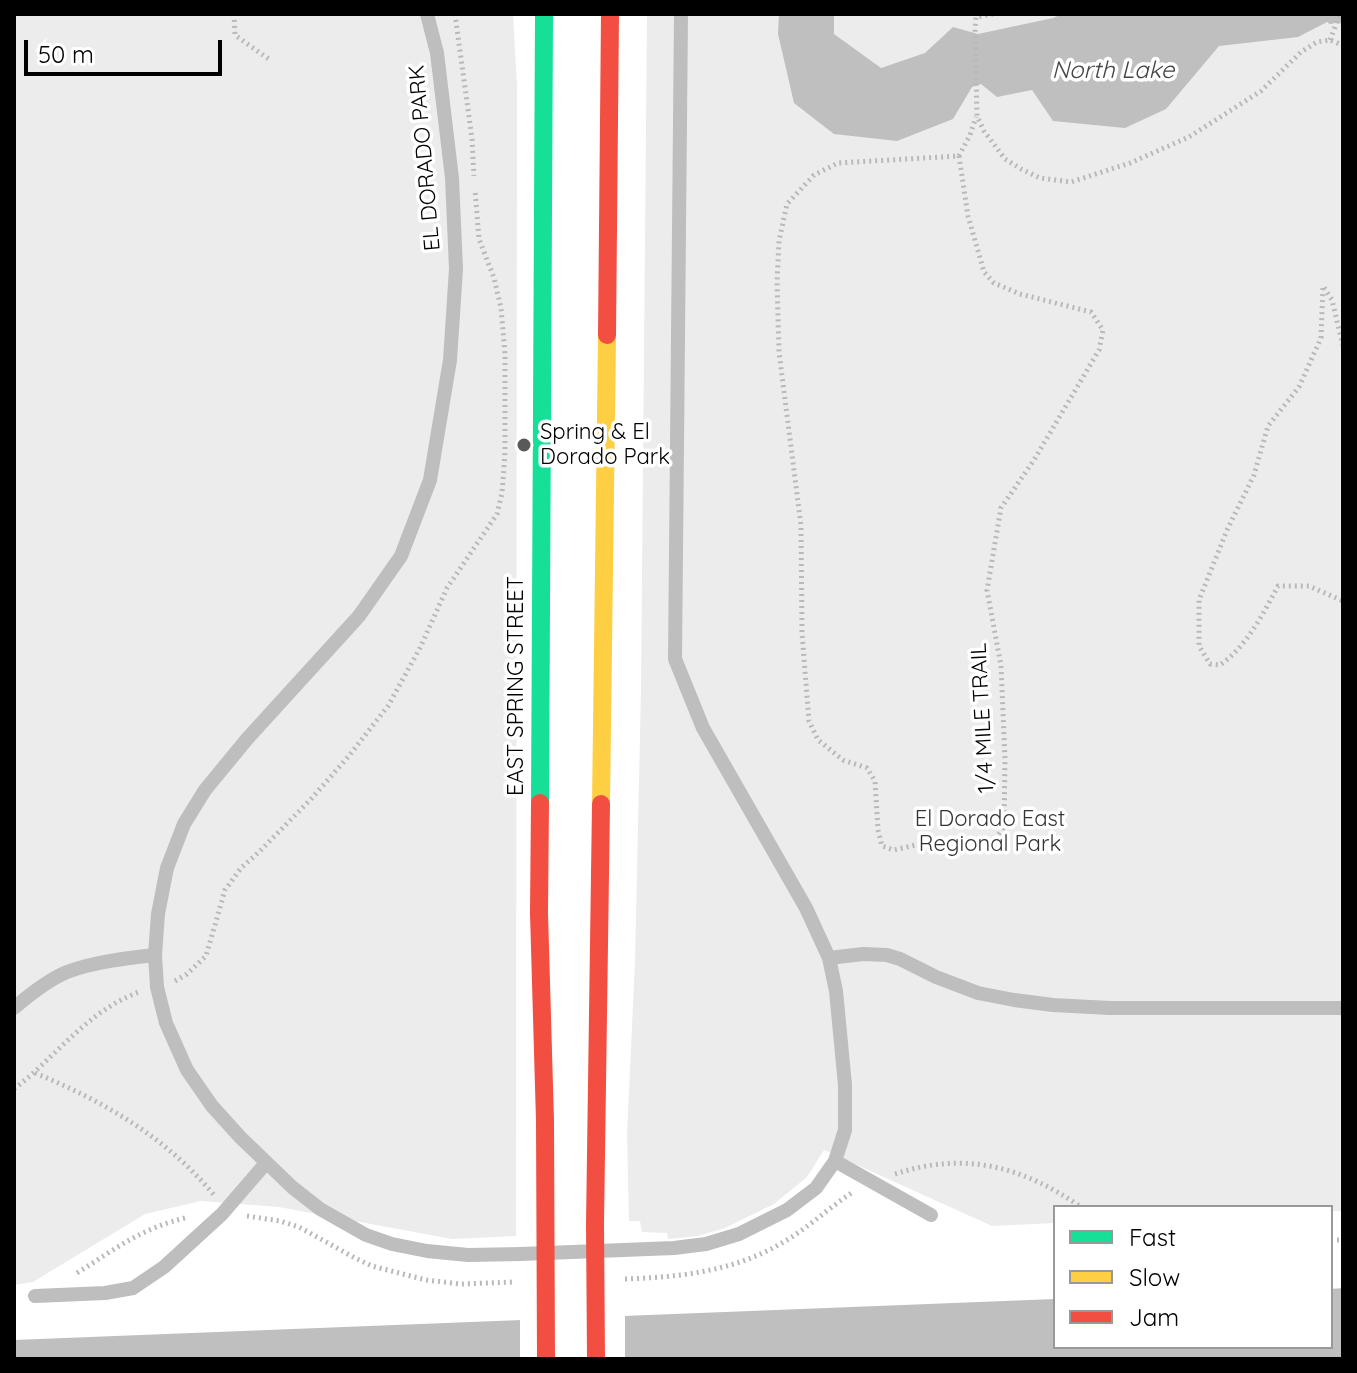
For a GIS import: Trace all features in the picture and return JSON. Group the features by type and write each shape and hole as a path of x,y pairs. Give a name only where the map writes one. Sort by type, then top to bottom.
{"main road":[{"name":"EAST SPRING STREET","path":"544,14 539,913 546,1359"},
{"path":"596,1359 595,1224 610,14"}],"lane":[{"name":"EL DORADO PARK","path":"427,14 437,53 452,178 456,269 450,360 430,480 401,556 359,616 247,739 205,790 184,824 167,868 158,914 155,955 157,987 166,1023 187,1070 212,1106 266,1163 320,1209 366,1235 392,1244 427,1251 481,1255 633,1251 706,1244 739,1234 787,1210 816,1188 835,1161"},
{"path":"681,14 675,659 703,728 806,908 829,958 836,991 845,1085 845,1130 835,1161 931,1215"},
{"path":"14,1008 67,972 155,955"},
{"path":"829,958 887,955 978,993 1053,1005 1110,1008 1343,1008"},
{"path":"35,1296 105,1293 133,1288 164,1267 222,1214 266,1163"}],"path":[{"path":"234,14 235,35 270,60"},
{"path":"959,156 977,116 976,17 993,14"},
{"path":"1330,40 1340,14"},
{"path":"977,116 1005,159 1040,178 1071,182 1130,163 1189,137 1261,91 1301,52 1317,42 1330,40 1343,45"},
{"name":"1/4 MILE TRAIL","path":"959,156 968,216 984,272 994,283 1020,294 1091,312 1103,330 1099,350 1034,460 1001,508 987,590 1001,666 1004,827 995,839 980,845 924,843 894,850 882,846 875,781 867,768 843,760 818,740 809,721 802,633 801,526 779,352 779,241 787,204 814,175 838,163 959,156"},
{"path":"1343,346 1332,300 1323,286 1321,338 1299,387 1268,426 1254,475 1227,530 1199,600 1199,646 1210,664 1220,665 1231,657 1261,617 1278,586 1309,586 1343,601"},
{"path":"14,1089 35,1073 90,1019 142,991"},
{"path":"35,1073 79,1091 129,1120 200,1178 217,1199 222,1214"}],"green space":[{"path":"14,14 513,14 517,85 516,1236 452,1239 279,1207 201,1201 145,1214 33,1282 14,1285"},
{"name":"El Dorado East Regional Park","path":"647,14 1343,14 1343,1211 1333,1211 1333,1205 1053,1205 1053,1223 992,1226 824,1150 807,1177 774,1204 725,1228 698,1236 668,1239 667,1233 642,1232 640,1221 629,1221 627,1134 635,962 641,690"}],"water":[{"name":"North Lake","path":"779,14 834,14 834,34 881,68 925,53 953,27 978,34 1062,14 1331,14 1331,20 1298,37 1219,46 1166,109 1125,128 1053,121 1032,90 997,97 981,84 972,87 953,119 897,141 834,134 794,103 778,34"},
{"path":"1343,1288 1343,1359 14,1359 14,1340 1053,1299 1053,1349 1333,1349 1333,1289"}],"pier":[{"path":"625,1312 625,1359 520,1359 520,1316"}],"waterway":[{"path":"1331,20 1343,20"}],"traffic: fast":[{"path":"540,803 544,14"}],"traffic: slow":[{"path":"601,804 607,335"}],"traffic: jam":[{"path":"607,335 610,14"},
{"path":"540,803 546,1359"},
{"path":"596,1359 601,804"}],"place":[{"name":"Spring & El Dorado Park","path":"524,445"}]}
